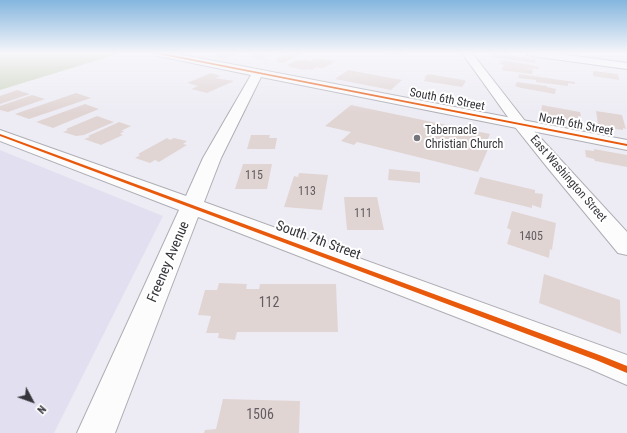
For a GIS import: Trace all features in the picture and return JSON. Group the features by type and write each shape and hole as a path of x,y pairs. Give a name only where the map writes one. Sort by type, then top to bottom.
{"street":[{"name":"Freeney Avenue","path":"96,433 212,158 257,73"},
{"name":"South 6th Street","path":"264,73 520,124"},
{"name":"East Washington Street","path":"482,73 520,124 627,247"},
{"name":"North 6th Street","path":"520,124 627,145"},
{"name":"South 7th Street","path":"0,135 599,358 627,370"}],"shaded area":[{"path":"0,150 163,216 54,433 0,433"}],"green space":[{"path":"0,73 55,73 0,90"}],"building":[{"path":"211,73 221,76 215,78 234,81 207,93 191,89 198,86 187,83"},
{"path":"343,73 365,73 402,80 391,90 335,79"},
{"path":"593,73 618,74 619,80 593,76"},
{"path":"428,74 466,81 462,87 424,81 426,78 424,78"},
{"path":"519,74 575,82 575,84 568,83 568,86 536,82 536,80 518,78"},
{"path":"517,82 547,86 556,89 555,94 521,88 515,86"},
{"path":"17,90 30,94 0,104 0,96"},
{"path":"76,93 91,98 29,119 15,114"},
{"path":"32,95 45,99 8,112 0,110 0,106"},
{"path":"85,104 99,109 53,128 36,122"},
{"name":"Tabernacle Christian Church","path":"351,105 490,134 485,146 489,147 478,172 357,142 354,145 341,141 351,132 325,126"},
{"path":"542,105 580,112 581,116 578,116 578,124 548,119 548,114 541,113"},
{"path":"596,111 622,115 626,129 623,128 623,130 601,127 600,124 598,124"},
{"path":"97,116 114,122 84,135 76,136 63,132 68,130 66,129"},
{"path":"119,122 131,126 121,131 124,131 120,134 123,135 101,145 84,139 90,137 88,136"},
{"path":"251,135 270,135 269,138 277,138 275,149 247,149"},
{"path":"167,138 170,140 174,138 187,141 183,144 187,145 159,162 155,160 150,163 135,158 140,155 138,154"},
{"path":"594,149 627,155 627,167 595,161 594,159 586,157 585,150 594,151"},
{"path":"243,164 272,164 267,189 235,189"},
{"path":"389,169 420,172 420,183 388,180"},
{"path":"299,173 328,175 322,210 284,207 294,176 298,177"},
{"path":"480,177 535,190 535,193 543,194 541,208 532,205 532,208 474,194"},
{"path":"344,197 377,197 384,230 347,230"},
{"path":"512,211 556,223 552,250 550,249 549,258 507,244 511,230 507,228"},
{"path":"544,274 620,300 621,334 539,303"},
{"path":"219,283 247,284 246,289 259,289 260,284 336,284 338,332 237,332 235,340 218,338 219,333 206,333 211,316 198,315 205,290 217,290"},
{"path":"223,399 300,401 299,433 204,433 205,430 216,429"}],"cycle path":[{"path":"261,73 627,145"},
{"path":"0,135 599,358 627,370"}],"place":[{"name":"Tabernacle Christian Church","path":"417,138"}]}
